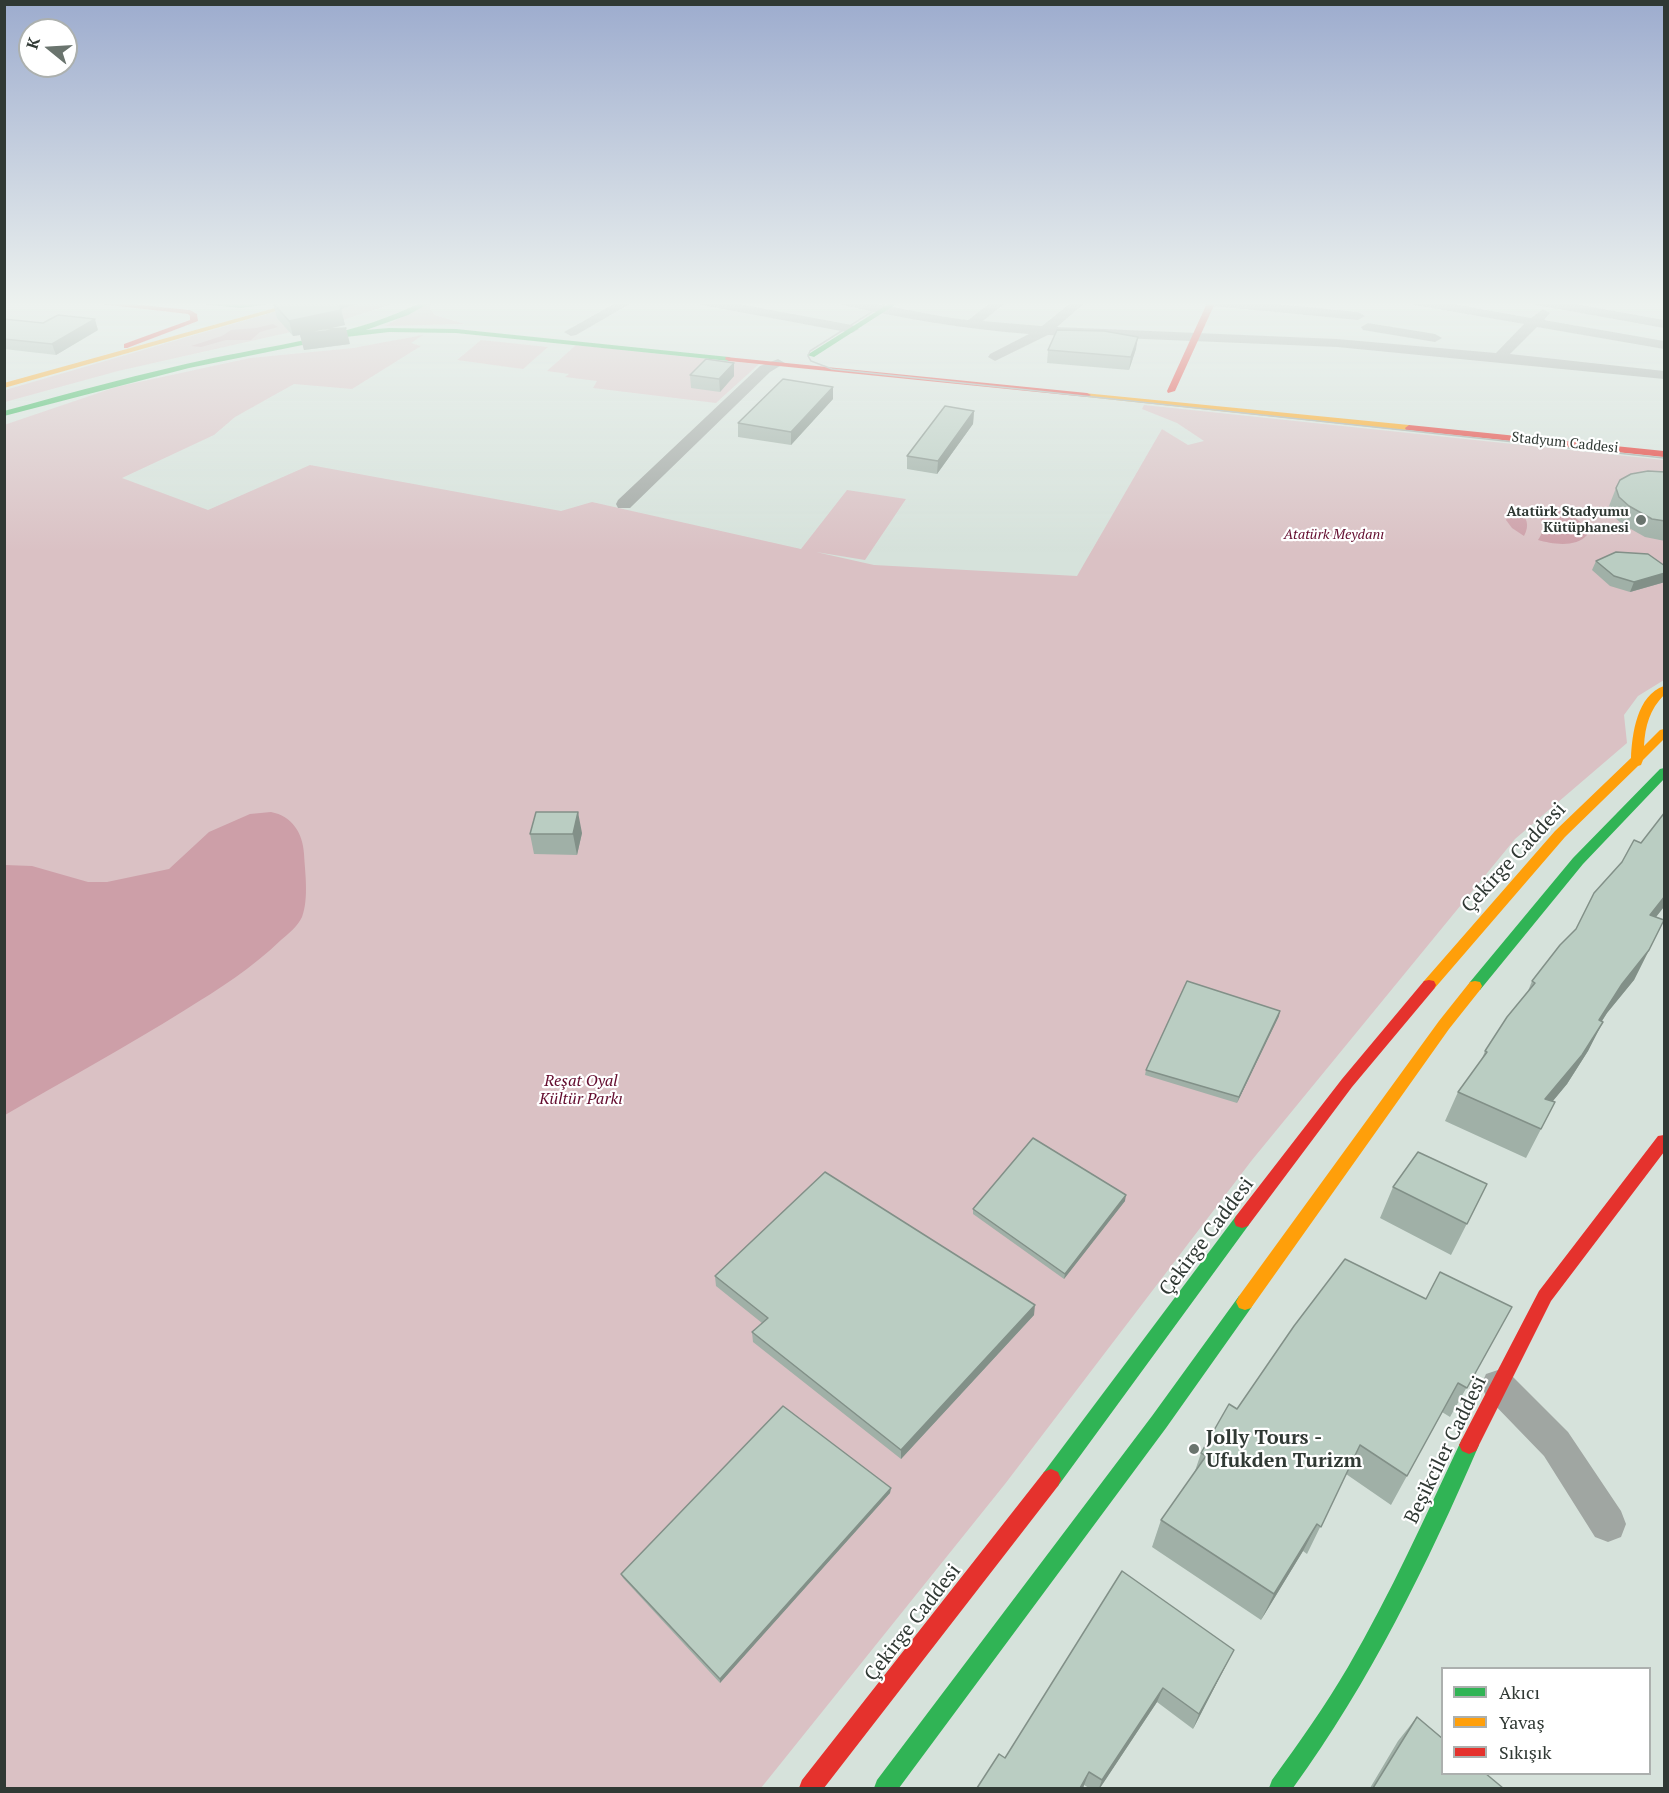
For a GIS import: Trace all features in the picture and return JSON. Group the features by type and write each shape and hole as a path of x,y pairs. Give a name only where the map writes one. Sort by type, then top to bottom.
{"main road":[{"path":"4,406 87,385"},
{"path":"4,416 108,385"},
{"name":"Stadyum Caddesi","path":"989,385 1665,454"},
{"path":"1108,385 1665,442"},
{"path":"1171,391 1174,385"},
{"path":"1637,762 1638,729 1642,713 1651,699 1665,689"},
{"name":"Çekirge Caddesi","path":"810,1788 1091,1426 1347,1083 1470,935 1560,834 1665,733"},
{"path":"885,1788 1159,1422 1444,1025 1517,932 1571,869 1665,772"},
{"name":"Beşikciler Caddesi","path":"1280,1788 1309,1752 1391,1612 1472,1435 1542,1301 1631,1181 1665,1141"}],"street":[{"path":"624,504 749,385"},
{"path":"1498,1385 1556,1444 1608,1524"}],"green space":[{"path":"23,385 68,385 5,402 5,390"},
{"name":"Reşat Oyal Kültür Parkı","path":"127,385 293,385 235,417 214,435 122,478 208,510 310,465 561,511 592,502 801,549 847,490 906,499 865,560 816,552 874,565 1077,576 1162,429 1188,445 1204,441 1177,423 1142,409 1144,405 1664,460 1664,680 1638,696 1624,715 1627,743 1515,839 1252,1160 1005,1484 761,1788 5,1788 4,425"},
{"name":"Reşat Oyal Kültür Parkı","path":"302,385 359,385 352,389"},
{"path":"595,385 736,385 716,403 593,388"}],"shaded area":[{"path":"1531,507 1547,508 1573,516 1585,527 1587,535 1577,542 1570,543 1557,544 1538,540 1543,527 1538,515"},
{"path":"1518,509 1527,521 1524,536 1512,528 1506,520 1508,514"},
{"path":"271,812 285,817 295,827 303,846 305,902 302,917 295,927 259,960 235,978 140,1037 5,1115 5,865 32,866 88,882 107,882 169,869 209,832 250,814"}],"building":[{"path":"777,385 833,387 791,432 738,423"},
{"path":"945,406 974,411 938,461 907,456"},
{"path":"1648,471 1665,472 1665,521 1652,519 1629,506 1619,497 1616,488 1620,480 1631,474"},
{"path":"1616,552 1648,554 1665,566 1665,573 1634,582 1614,576 1596,561"},
{"path":"536,812 578,812 573,834 530,834"},
{"path":"1665,812 1665,896 1650,915 1664,920 1649,950 1622,984 1599,1020 1603,1022 1582,1055 1545,1099 1555,1102 1541,1129 1458,1092 1487,1052 1485,1051 1507,1017 1535,983 1532,981 1560,945 1576,929 1594,893 1622,862 1634,840 1641,843"},
{"path":"1187,981 1280,1011 1239,1097 1146,1070"},
{"path":"1033,1138 1126,1195 1065,1274 973,1209"},
{"path":"1418,1152 1487,1184 1467,1224 1393,1187"},
{"path":"825,1172 1035,1305 901,1450 752,1332 768,1318 715,1276"},
{"path":"1345,1259 1426,1299 1440,1272 1512,1307 1467,1388 1458,1383 1407,1476 1360,1445 1321,1527 1317,1524 1274,1594 1161,1520 1206,1456 1201,1453 1229,1404 1237,1409 1294,1326"},
{"path":"783,1406 891,1488 720,1679 621,1574"},
{"path":"1122,1571 1234,1650 1199,1714 1163,1688 1102,1780 1089,1772 1080,1788 977,1788 999,1754 1005,1758"},
{"path":"1417,1717 1441,1737 1441,1775 1487,1775 1503,1788 1373,1788"}],"tram line":[{"path":"979,385 1664,458"}],"traffic: fast":[{"path":"4,414 112,385"},
{"path":"1475,986 1578,861 1664,772"},
{"path":"1051,1479 1242,1221"},
{"path":"885,1788 1159,1422 1245,1302"},
{"path":"1280,1788 1329,1717 1372,1646 1469,1445"}],"traffic: slow":[{"path":"4,386 9,385"},
{"path":"1087,395 1409,428"},
{"path":"1637,762 1638,741 1645,713 1664,689"},
{"path":"1429,985 1560,834 1664,733"},
{"path":"1245,1302 1444,1025 1475,986"}],"traffic: jam":[{"path":"984,385 1087,395"},
{"path":"1171,391 1174,385"},
{"path":"1409,428 1664,454"},
{"path":"1242,1221 1347,1083 1429,985"},
{"path":"1469,1445 1545,1296 1664,1141"},
{"path":"810,1788 1051,1479"}],"place":[{"name":"Atatürk Stadyumu Kütüphanesi","path":"1641,520"},
{"name":"Jolly Tours - Ufukden Turizm","path":"1194,1449"}],"park label":[{"name":"Atatürk Meydanı","path":"1334,535"}]}
